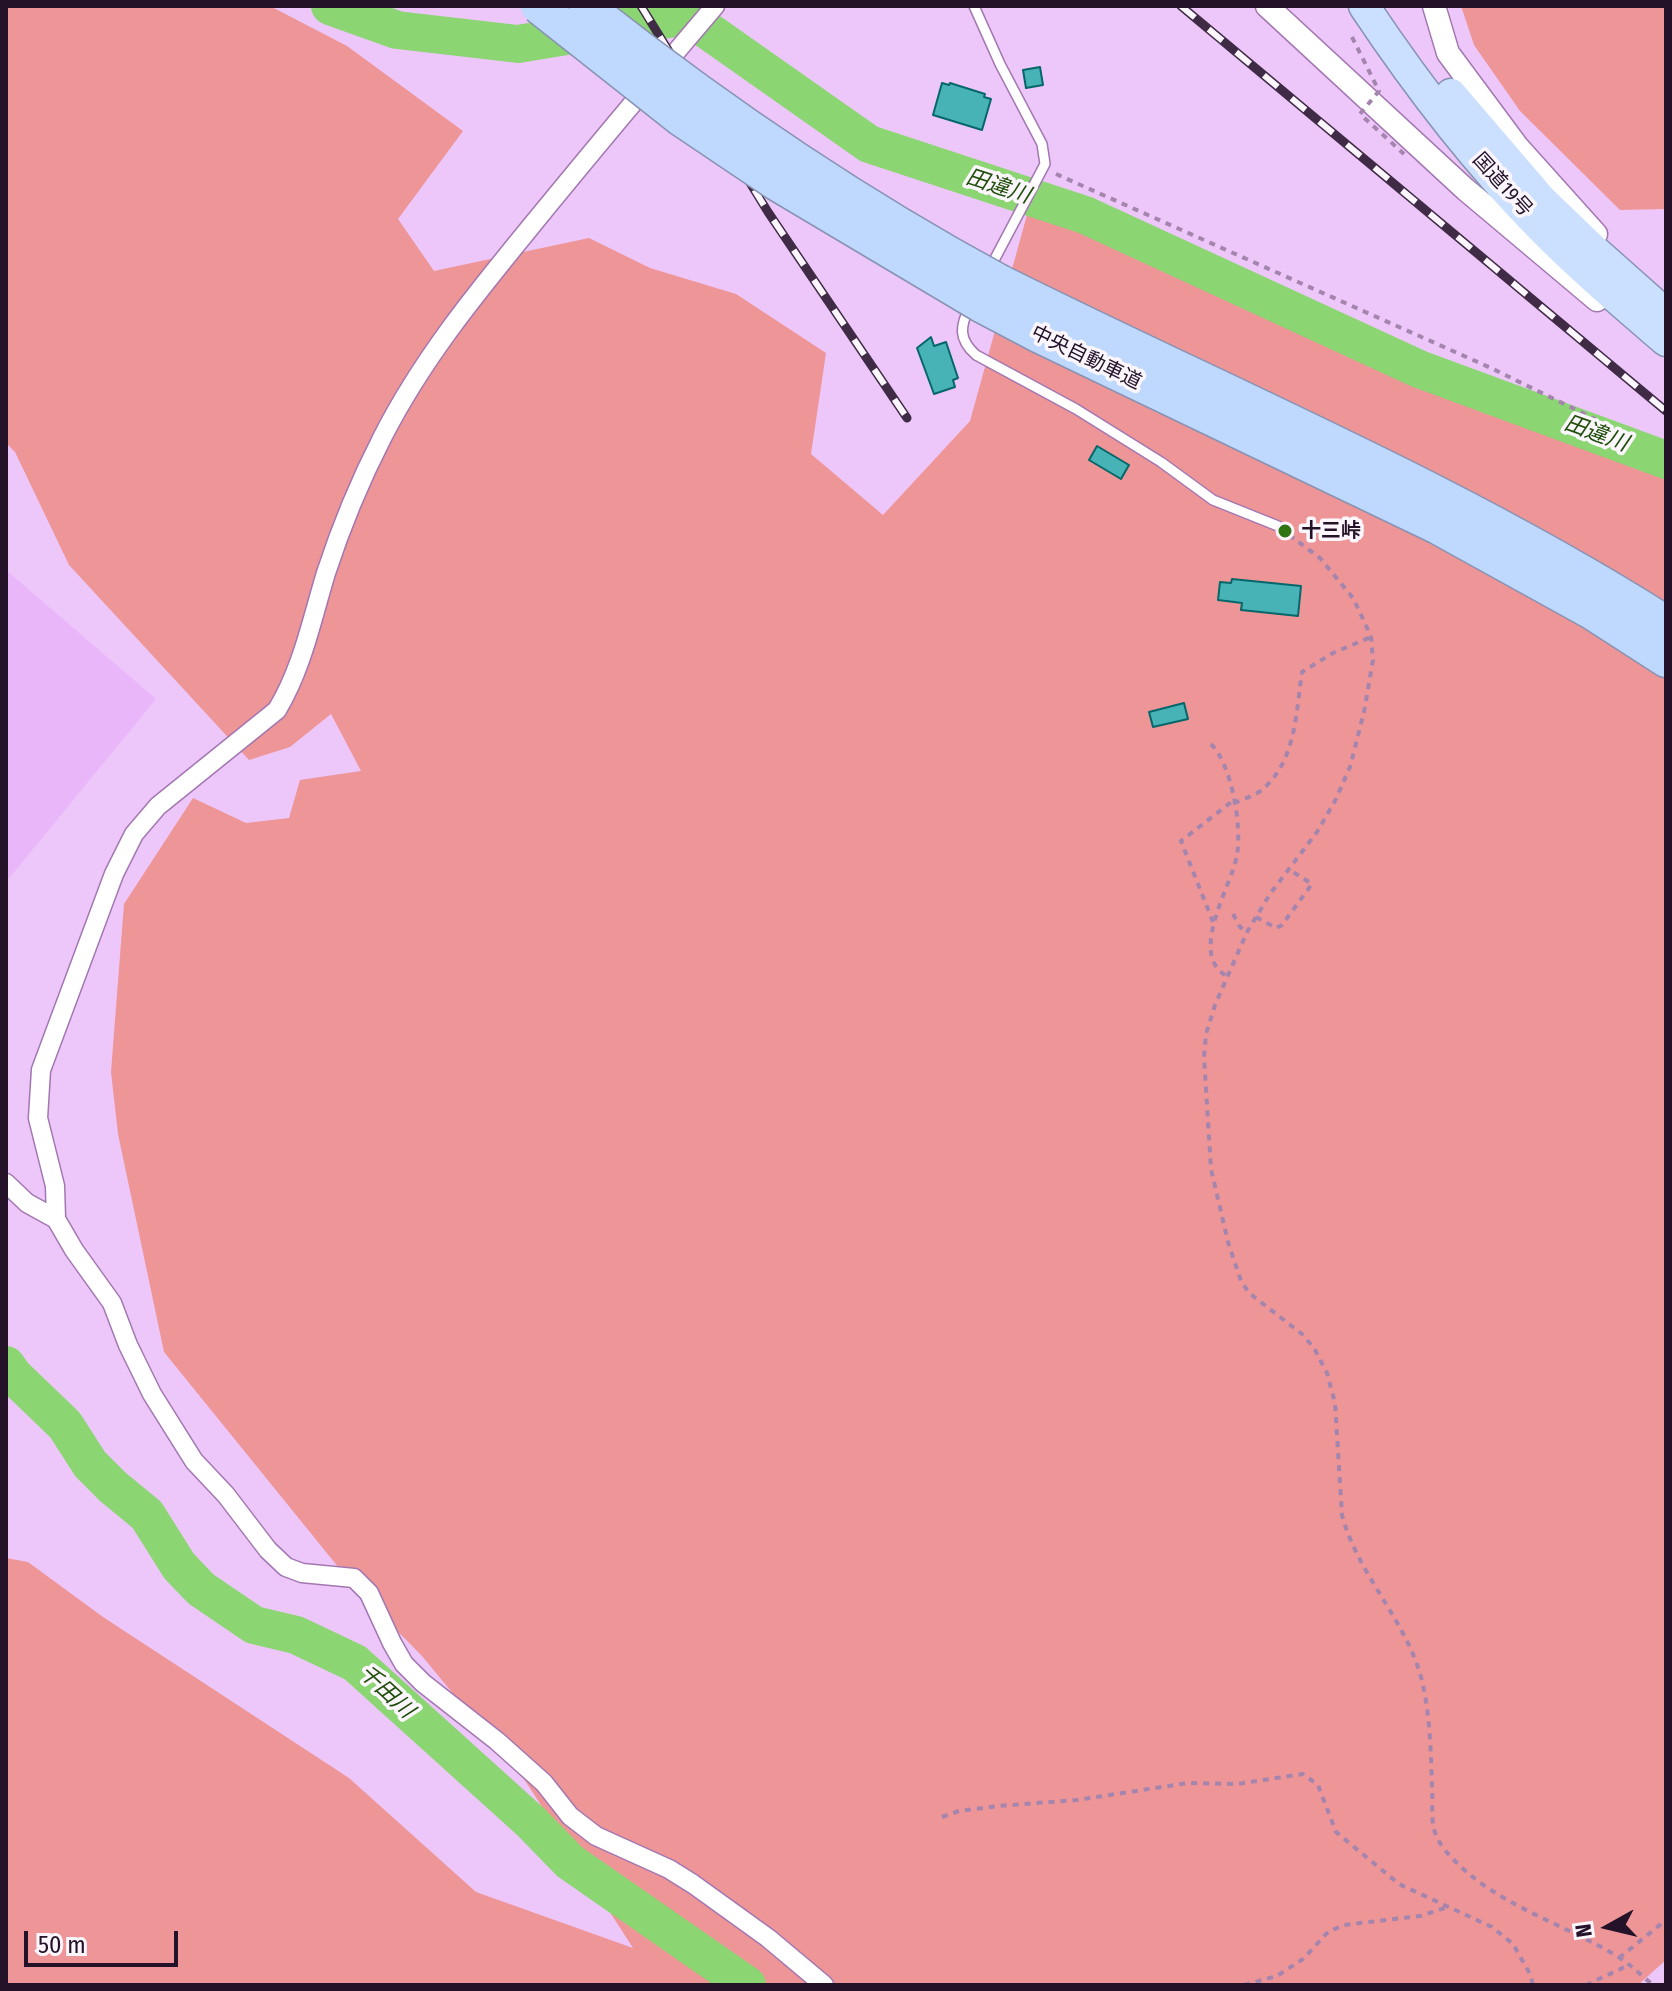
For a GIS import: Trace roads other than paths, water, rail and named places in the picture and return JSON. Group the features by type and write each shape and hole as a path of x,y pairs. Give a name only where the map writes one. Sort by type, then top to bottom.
{"highway":[{"name":"中央自動車道","path":"538,6 681,119 877,245 1436,491 1542,548 1666,623"},
{"name":"中央自動車道","path":"586,6 746,126 928,242 1040,336 1438,527 1578,604 1666,660"},
{"path":"617,6 710,78 715,103"},
{"name":"国道19号","path":"1364,6 1424,92 1539,226 1666,341"},
{"name":"国道19号","path":"1386,6 1425,64 1541,199 1657,306"}],"street":[{"path":"1267,6 1465,189 1666,356"},
{"path":"1434,6 1448,53 1517,146 1596,234 1639,275 1657,306"},
{"path":"714,7 617,120 482,287 423,367 364,476 328,568 288,691 277,710 158,806 134,834 122,856 71,983 41,1070 38,1118 55,1186 56,1219 112,1303 152,1394 194,1461 226,1495 268,1550 286,1567 302,1573 354,1578 369,1593 404,1664 544,1783 570,1816 596,1836 657,1863 693,1884 768,1938 824,1985"},
{"path":"6,1183 27,1203 56,1219"}],"lane":[{"path":"974,6 1042,144 1045,164 1019,211 985,291 962,323 966,346 976,355 1076,409 1161,462 1213,500 1278,526"}],"waterway":[{"name":"田違川","path":"330,6 397,30 518,44 687,16 869,144 1085,215 1419,369 1666,460"},
{"name":"千田川","path":"6,1365 65,1425 90,1464 147,1515 179,1566 201,1589 254,1625 296,1635 355,1663 531,1822 570,1862 747,1985"}],"railway":[{"path":"641,6 768,212 907,418"},
{"path":"1181,6 1666,411"}],"place":[{"name":"十三峠","path":"1285,531"}]}
